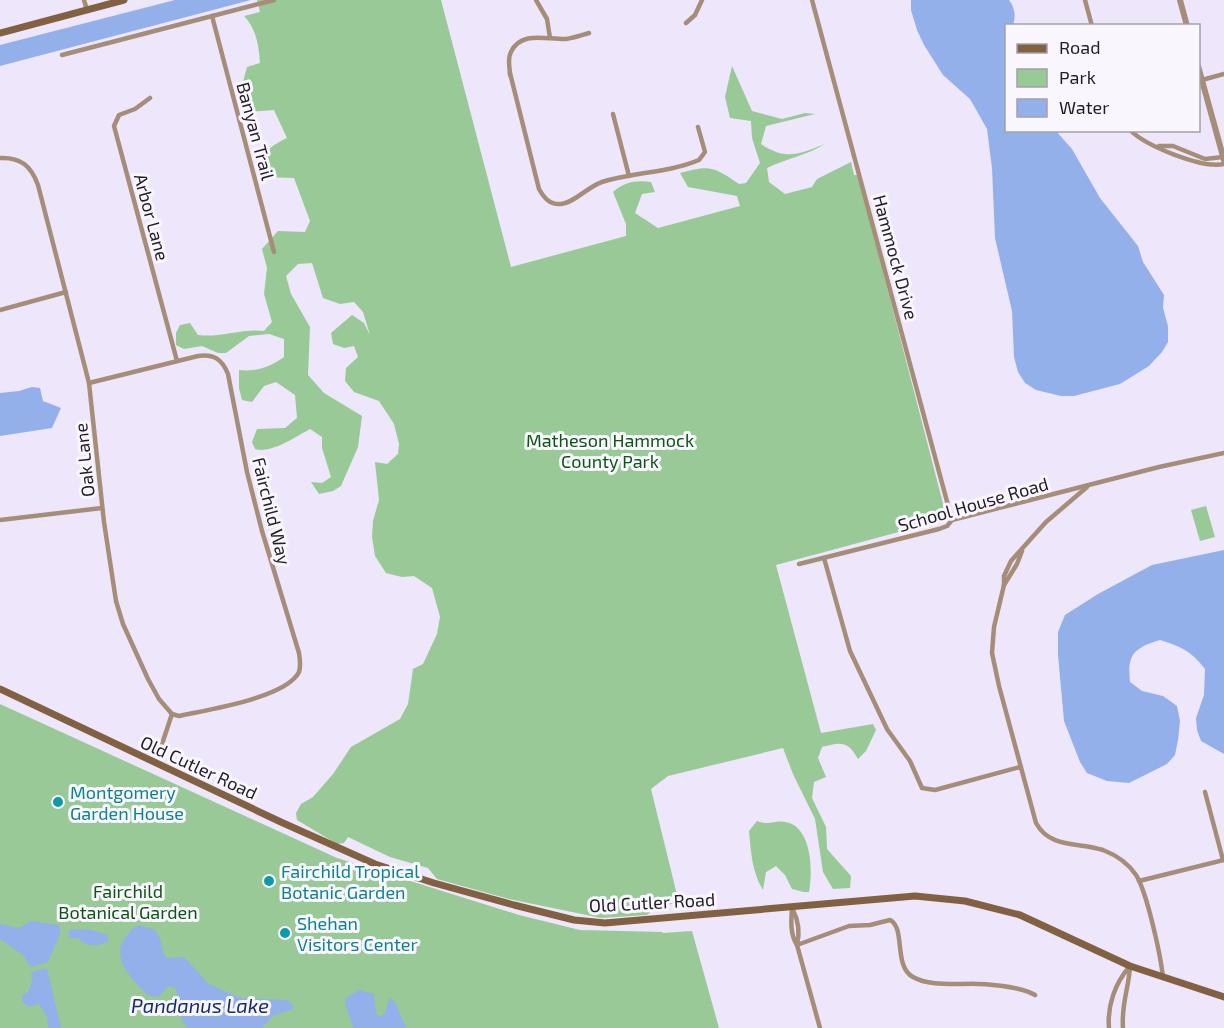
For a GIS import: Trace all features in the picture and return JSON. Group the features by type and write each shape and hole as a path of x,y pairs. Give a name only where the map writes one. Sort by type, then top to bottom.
{"main road":[{"path":"0,33 124,0"},
{"name":"Old Cutler Road","path":"0,689 345,852 375,864 461,891 590,922 647,920 915,896 965,901 1020,915 1130,966 1224,997"}],"street":[{"path":"84,0 87,10"},
{"path":"62,55 274,0"},
{"path":"536,0 546,15 550,38"},
{"path":"686,23 695,15 702,0"},
{"name":"Hammock Drive","path":"812,0 952,520"},
{"path":"1085,0 1091,24"},
{"path":"1180,0 1186,24"},
{"name":"Banyan Trail","path":"212,16 274,252"},
{"path":"589,33 565,39 529,38 518,44 510,53 510,73 539,189 544,197 552,203 568,202 600,183 692,163 702,158 705,149 698,127"},
{"path":"1200,73 1224,160"},
{"path":"1202,80 1224,74"},
{"name":"Arbor Lane","path":"150,98 135,109 119,116 114,126 177,361"},
{"path":"613,114 629,176"},
{"path":"1132,132 1145,142 1159,146 1173,146 1205,159 1224,160"},
{"path":"1159,146 1171,154 1210,165 1224,160"},
{"name":"Oak Lane","path":"0,158 23,161 30,168 38,185 89,383 113,589 121,618 152,687 162,704 172,714"},
{"path":"0,310 66,292"},
{"name":"Fairchild Way","path":"172,714 179,716 253,699 293,679 300,666 299,653 262,531 247,472 228,374 218,358 206,355 177,361"},
{"path":"89,383 177,361"},
{"name":"School House Road","path":"799,564 939,529 952,520 1159,467 1224,453"},
{"path":"1087,487 1046,522 1022,551 1004,585 996,611 992,653 1020,767 1034,817 1041,832 1064,844 1095,848 1114,855 1129,867 1139,881 1160,958 1163,978"},
{"path":"0,520 102,508"},
{"path":"824,558 850,651 887,729 910,761 922,788 935,790 1020,767"},
{"path":"160,750 172,714"},
{"path":"1139,881 1223,860 1205,792"},
{"path":"792,908 793,936 820,1028"},
{"path":"797,945 849,926 870,925 890,920 896,925 905,968 913,977 947,985 967,984 1016,988 1027,990 1035,995"},
{"path":"1109,1028 1109,1012 1114,991 1121,976 1130,966"},
{"path":"1123,1028 1123,1003 1130,979 1130,966"}],"green space":[{"name":"Matheson Hammock County Park","path":"257,0 441,0 511,267 626,236 626,224 613,192 630,182 651,182 655,192 642,194 635,213 658,228 740,206 737,196 688,187 680,173 705,168 717,170 739,184 746,183 760,163 752,138 751,121 730,118 725,97 732,66 752,111 782,119 805,113 815,114 766,126 761,144 778,153 793,154 825,144 767,168 769,182 785,194 812,187 817,179 851,162 854,175 858,175 947,519 776,565 821,733 873,724 876,730 866,751 858,759 851,749 843,744 822,747 818,758 826,777 814,782 812,798 826,827 827,849 851,876 850,888 833,889 823,872 815,819 783,748 668,776 651,789 679,903 656,906 647,915 601,918 509,899 437,879 428,868 390,857 348,837 344,843 337,844 297,820 296,813 301,804 313,797 333,774 351,747 400,719 408,704 413,669 423,664 437,634 440,617 432,588 414,576 402,577 386,573 375,556 372,537 373,521 379,500 375,462 387,464 398,454 399,444 394,424 379,401 354,392 345,381 346,368 358,357 354,346 344,348 333,344 331,333 352,315 364,323 370,335 363,312 354,302 340,304 323,298 312,263 298,264 286,276 291,294 310,327 308,375 324,393 362,416 358,447 341,486 333,491 319,494 311,482 322,483 331,477 322,448 322,437 310,429 283,444 268,449 255,449 252,442 257,429 285,428 297,418 295,395 276,382 264,386 252,402 242,400 239,388 239,370 263,368 284,357 284,339 269,334 249,336 226,353 218,353 202,346 184,349 176,345 176,333 180,325 190,323 198,335 207,336 264,331 272,322 264,294 267,268 262,249 278,231 305,232 310,221 294,178 265,177 264,162 267,153 274,145 287,138 274,110 248,112 242,86 247,67 260,63 256,38 244,16 260,12"},
{"path":"1206,506 1215,537 1200,541 1191,510"},
{"name":"Fairchild Botanical Garden","path":"0,704 337,858 519,915 580,930 663,933 692,931 719,1028 0,1028"},
{"path":"757,821 785,822 794,825 801,832 809,851 811,873 809,892 792,889 785,875 776,866 766,872 763,890 754,869 749,831"}],"water":[{"path":"175,0 251,0 0,66 0,45"},
{"path":"911,0 1009,0 1011,3 1014,22 1013,24 1005,24 1005,132 1057,132 1072,149 1100,198 1138,246 1143,262 1164,295 1163,308 1168,326 1168,342 1149,366 1120,384 1074,396 1061,396 1036,390 1025,383 1018,372 1014,357 1012,311 995,238 992,168 987,129 970,99 943,75 924,45 911,10"},
{"path":"32,387 40,388 43,401 61,408 52,428 0,436 0,393"},
{"path":"1224,550 1224,754 1201,741 1197,730 1196,718 1204,695 1205,669 1186,650 1160,640 1138,649 1134,654 1129,672 1130,682 1142,691 1163,696 1177,706 1180,721 1175,755 1167,764 1129,783 1107,781 1087,773 1080,762 1064,721 1058,632 1065,615 1152,565"},
{"path":"31,921 60,925 60,934 48,962 30,967 23,955 0,939 0,924 19,928"},
{"name":"Pandanus Lake","path":"139,925 155,930 167,958 184,957 209,984 240,998 288,1000 294,1007 274,1015 262,1028 187,1028 180,1016 175,988 169,986 158,997 149,996 131,977 122,962 121,946 131,930"},
{"path":"71,929 91,930 108,935 108,941 97,945 88,944 78,938 69,938 68,933"},
{"path":"47,968 61,1028 48,1028 47,1017 39,1004 28,1007 22,1001 22,995 28,992 32,981 31,972"},
{"path":"359,990 374,994 376,1014 379,1016 384,1015 390,997 396,1004 406,1028 353,1028 345,1003 347,997"}],"place":[{"name":"Montgomery Garden House","path":"58,802"},
{"name":"Fairchild Tropical Botanic Garden","path":"269,881"},
{"name":"Shehan Visitors Center","path":"285,933"}]}
